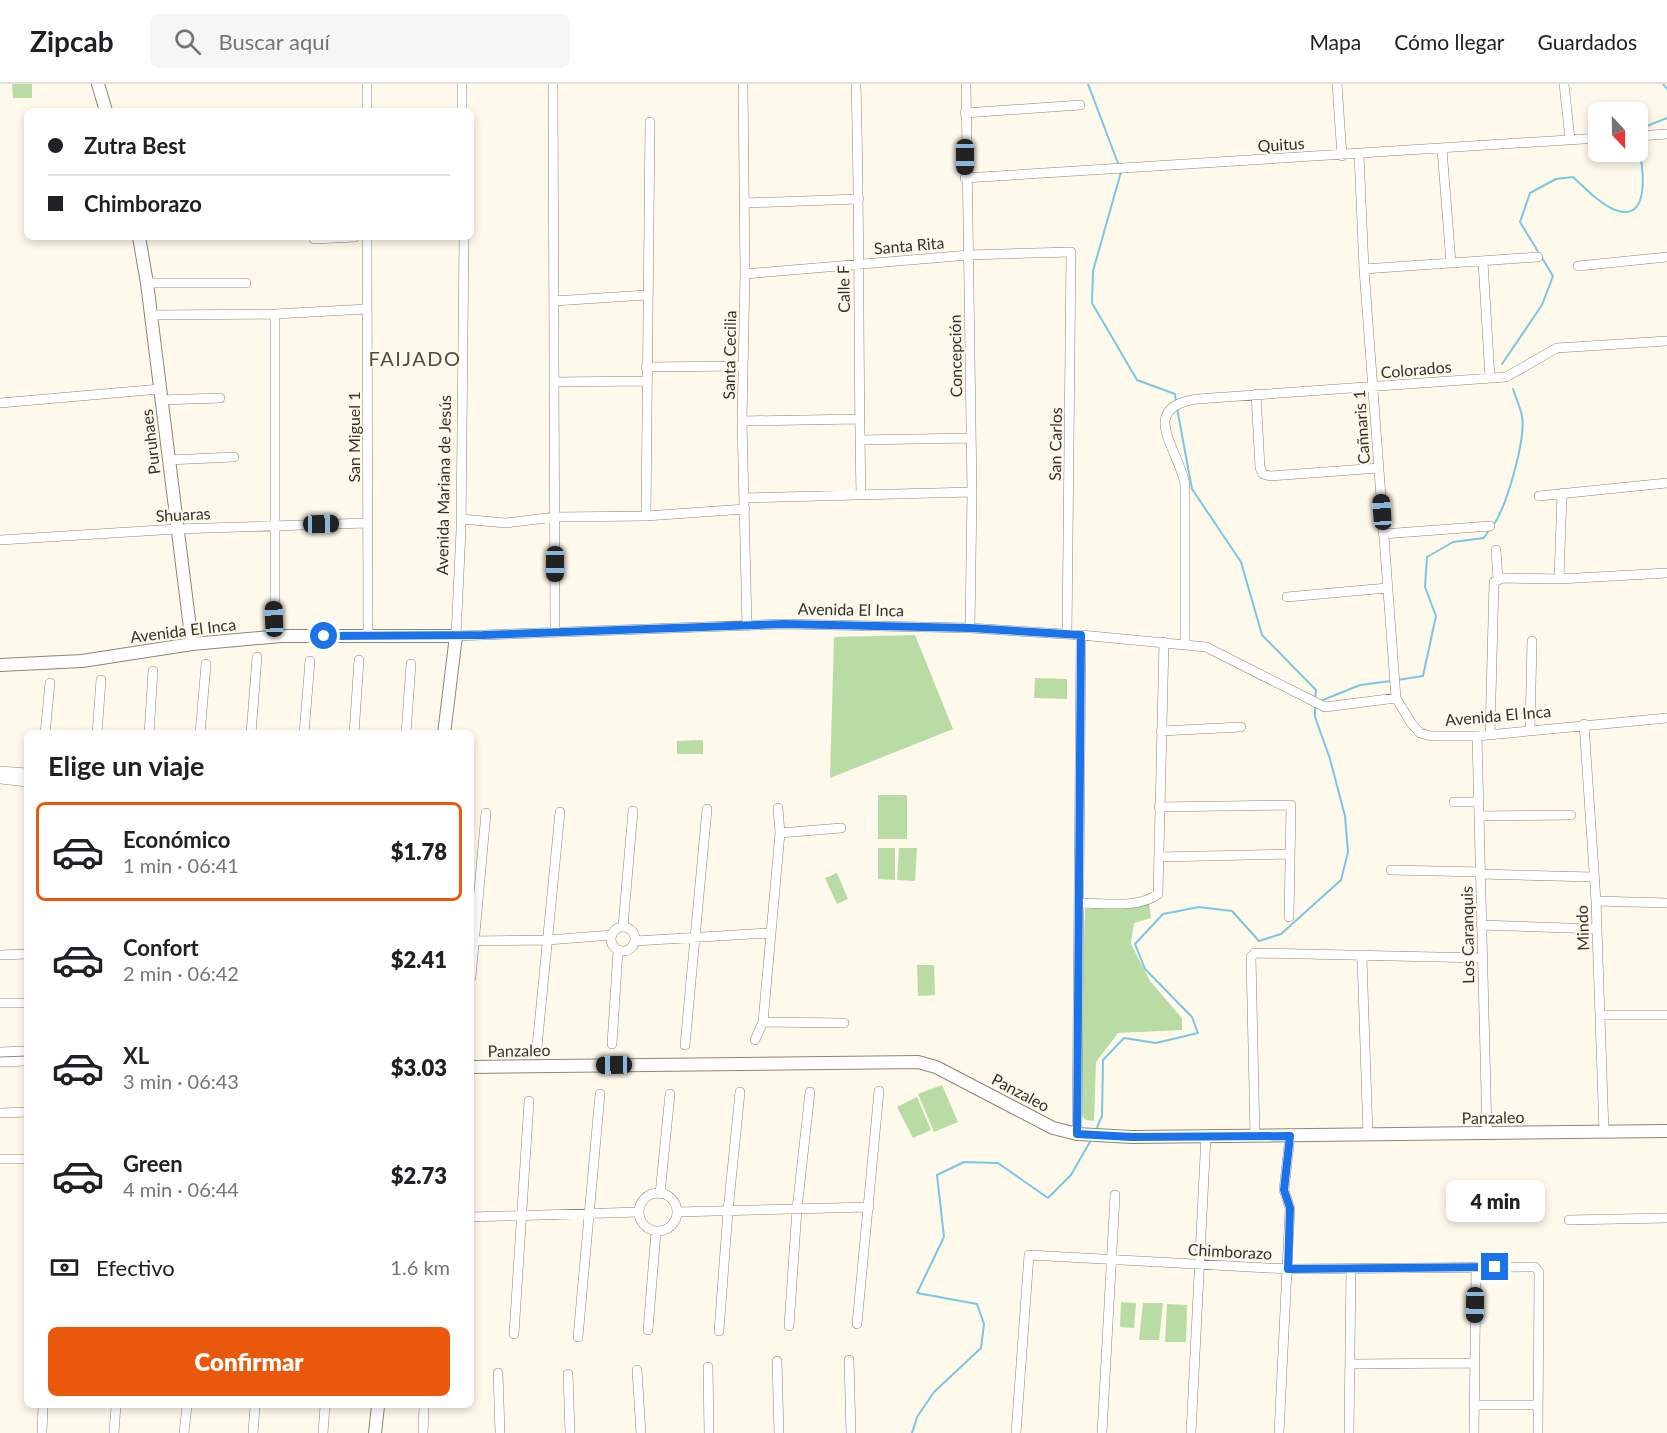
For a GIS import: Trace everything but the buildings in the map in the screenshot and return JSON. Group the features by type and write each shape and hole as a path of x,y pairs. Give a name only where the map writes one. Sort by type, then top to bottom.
{"street":[{"path":"99,84 105,108"},
{"path":"367,84 367,108"},
{"path":"462,84 462,108"},
{"path":"553,84 555,633"},
{"name":"Santa Cecilia","path":"743,84 746,274 742,421 747,626"},
{"name":"Calle F","path":"856,84 861,494"},
{"name":"Concepción","path":"966,84 965,178 969,255 972,492 970,628"},
{"path":"1337,84 1342,156"},
{"path":"1564,84 1570,139"},
{"path":"965,113 1080,105"},
{"path":"646,516 646,295 650,122"},
{"path":"1648,135 1667,134"},
{"name":"Quitus","path":"965,178 1342,156 1588,138"},
{"path":"1442,149 1451,263"},
{"name":"Cañnaris 1","path":"1359,154 1364,269 1395,694"},
{"path":"745,203 859,199"},
{"name":"Puruhaes","path":"140,240 147,283 192,644"},
{"name":"San Miguel 1","path":"367,240 368,636"},
{"name":"Avenida Mariana de Jesús","path":"444,730 456,636 461,519 464,240"},
{"name":"Santa Rita","path":"746,274 969,255 1067,250 1072,255"},
{"name":"San Carlos","path":"1067,634 1072,255"},
{"path":"1578,266 1667,257"},
{"path":"1364,269 1538,258"},
{"path":"1483,262 1490,378"},
{"path":"147,283 246,283"},
{"path":"554,301 646,295"},
{"path":"151,315 275,314 368,309"},
{"path":"275,314 275,637"},
{"name":"Colorados","path":"1185,644 1185,485 1182,468 1163,426 1166,415 1177,403 1256,394 1373,388 1506,377 1519,372 1557,348 1667,341"},
{"path":"646,367 743,366"},
{"path":"554,382 646,381"},
{"path":"0,403 161,394 220,398"},
{"path":"1256,394 1263,474 1270,476 1379,468"},
{"path":"742,421 860,419"},
{"path":"860,440 971,438"},
{"path":"168,460 234,457"},
{"path":"1539,496 1667,483"},
{"path":"745,498 972,492"},
{"path":"1559,579 1562,494"},
{"path":"461,519 506,523 555,518 646,516 745,509"},
{"name":"Shuaras","path":"0,540 177,529 368,523"},
{"path":"1383,534 1490,526"},
{"path":"1490,734 1488,703 1496,550"},
{"path":"1496,580 1667,573"},
{"path":"1287,597 1387,588"},
{"name":"Avenida El Inca","path":"0,665 82,661 192,644 275,637 456,636 784,624 970,628 1164,642 1214,650 1326,707 1337,707 1395,694 1411,723 1425,735 1478,736 1584,724 1667,718"},
{"path":"1080,1135 1078,903 1081,635"},
{"path":"1530,730 1532,641"},
{"path":"1078,903 1146,900 1158,894 1164,642"},
{"path":"251,730 257,657"},
{"path":"354,730 359,660"},
{"path":"304,730 310,661"},
{"path":"200,730 206,664"},
{"path":"406,730 411,664"},
{"path":"148,730 153,671"},
{"path":"97,730 101,680"},
{"path":"45,730 50,683"},
{"name":"Mindo","path":"1584,724 1596,901 1604,1132"},
{"path":"1161,731 1240,727"},
{"name":"Los Caranquis","path":"1478,736 1487,1133"},
{"path":"0,771 24,773"},
{"path":"0,779 24,782"},
{"path":"1454,802 1479,802"},
{"path":"1159,807 1291,805 1289,917"},
{"path":"755,1040 763,1022 780,833 778,808"},
{"path":"685,1045 707,809"},
{"path":"623,926 633,811"},
{"path":"537,1047 560,812"},
{"path":"474,924 486,813"},
{"path":"1479,816 1570,815"},
{"path":"780,833 841,828"},
{"path":"1159,857 1290,854"},
{"path":"1391,870 1594,877"},
{"path":"1596,901 1667,903"},
{"path":"1481,925 1597,929"},
{"path":"612,1044 618,950 613,945 612,935 616,929 623,926 633,930 635,941 629,949 618,950"},
{"path":"635,941 770,933"},
{"path":"474,942 612,935"},
{"path":"1255,1136 1252,955 1259,953 1362,958 1482,958"},
{"path":"0,955 24,954"},
{"path":"1362,958 1368,1135"},
{"path":"0,1004 24,1003"},
{"path":"1600,1015 1667,1015"},
{"path":"763,1022 844,1023"},
{"path":"0,1052 24,1051"},
{"path":"0,1062 24,1061"},
{"name":"Panzaleo","path":"474,1067 918,1062 936,1067 1044,1123 1080,1135 1290,1136 1667,1131"},
{"path":"857,1324 879,1091"},
{"path":"719,1331 740,1092"},
{"path":"789,1326 797,1209 810,1092"},
{"path":"578,1337 600,1094"},
{"path":"660,1194 670,1094"},
{"path":"514,1334 529,1101"},
{"path":"0,1113 24,1112"},
{"path":"1191,1433 1206,1136"},
{"path":"1279,1433 1290,1208 1284,1190 1290,1136"},
{"path":"0,1159 24,1159"},
{"path":"660,1194 672,1200 676,1212 672,1225 656,1231 646,1227 639,1212 645,1198 660,1194"},
{"path":"1102,1433 1115,1195"},
{"path":"676,1212 869,1208"},
{"path":"474,1217 639,1212"},
{"path":"1569,1220 1667,1218"},
{"path":"648,1330 656,1231"},
{"name":"Chimborazo","path":"1016,1433 1029,1255 1288,1269 1534,1267 1538,1269 1538,1405"},
{"path":"1474,1433 1476,1267"},
{"path":"1350,1433 1351,1268"},
{"path":"849,1360 851,1433"},
{"path":"777,1361 779,1433"},
{"path":"1352,1364 1474,1363"},
{"path":"708,1367 710,1433"},
{"path":"637,1370 641,1433"},
{"path":"498,1373 500,1433"},
{"path":"568,1374 570,1433"},
{"path":"1474,1405 1538,1405 1538,1433"},
{"path":"42,1433 43,1408"},
{"path":"114,1433 116,1408"},
{"path":"184,1433 187,1408"},
{"path":"253,1433 255,1408"},
{"path":"323,1433 326,1408"},
{"path":"375,1433 378,1408"},
{"path":"423,1433 424,1408"}],"green space":[{"path":"12,84 32,84 32,98 13,98"},
{"path":"915,635 953,729 830,778 834,637"},
{"path":"1035,678 1067,679 1067,699 1034,698"},
{"path":"703,740 703,754 677,754 677,741"},
{"path":"878,795 907,795 907,839 878,839"},
{"path":"878,848 895,848 895,880 878,879"},
{"path":"899,848 917,848 915,881 897,880"},
{"path":"837,873 848,899 837,904 825,878"},
{"path":"1149,903 1151,918 1134,923 1131,944 1150,981 1182,1018 1182,1030 1118,1033 1096,1062 1094,1121 1086,1120 1079,1113 1085,909"},
{"path":"917,965 934,965 935,995 918,996"},
{"path":"942,1085 958,1122 934,1132 918,1094"},
{"path":"917,1097 931,1130 913,1138 897,1107"},
{"path":"1121,1302 1136,1303 1134,1328 1120,1327"},
{"path":"1143,1303 1163,1303 1159,1340 1139,1340"},
{"path":"1167,1304 1187,1305 1186,1342 1165,1342"}],"waterway":[{"path":"1088,84 1119,166"},
{"path":"1663,84 1667,89"},
{"path":"1648,126 1667,118"},
{"path":"1502,364 1542,305 1553,276 1520,222 1530,193 1556,179 1573,177 1604,204 1615,210 1627,212 1635,208 1640,200 1643,177 1642,162"},
{"path":"1121,172 1093,271 1092,303 1137,380 1175,394 1176,402"},
{"path":"1494,524 1510,488 1521,440 1522,416 1513,389"},
{"path":"1177,408 1192,489 1241,562 1262,635 1316,690 1315,700"},
{"path":"1397,680 1423,676 1436,616 1425,587 1427,557 1453,542 1484,538 1490,528"},
{"path":"1321,703 1323,700 1360,685 1391,681"},
{"path":"1096,1130 1102,1116 1103,1060 1124,1038 1156,1043 1198,1033 1192,1017 1145,969 1135,944 1163,914 1199,907 1232,911 1259,941 1281,934 1341,880 1348,852 1345,816 1330,759 1315,717 1315,706"},
{"path":"912,1433 917,1417 934,1392 981,1348 984,1324 977,1304 917,1293 944,1237 937,1175 964,1162 998,1163 1048,1198 1071,1175 1091,1140"}],"district":[{"name":"FAIJADO","path":"415,358"}],"route":[{"path":"324,636 483,635 784,624 970,628 1081,635 1077,1134 1132,1137 1290,1136 1284,1190 1290,1208 1288,1269 1495,1267"}]}
